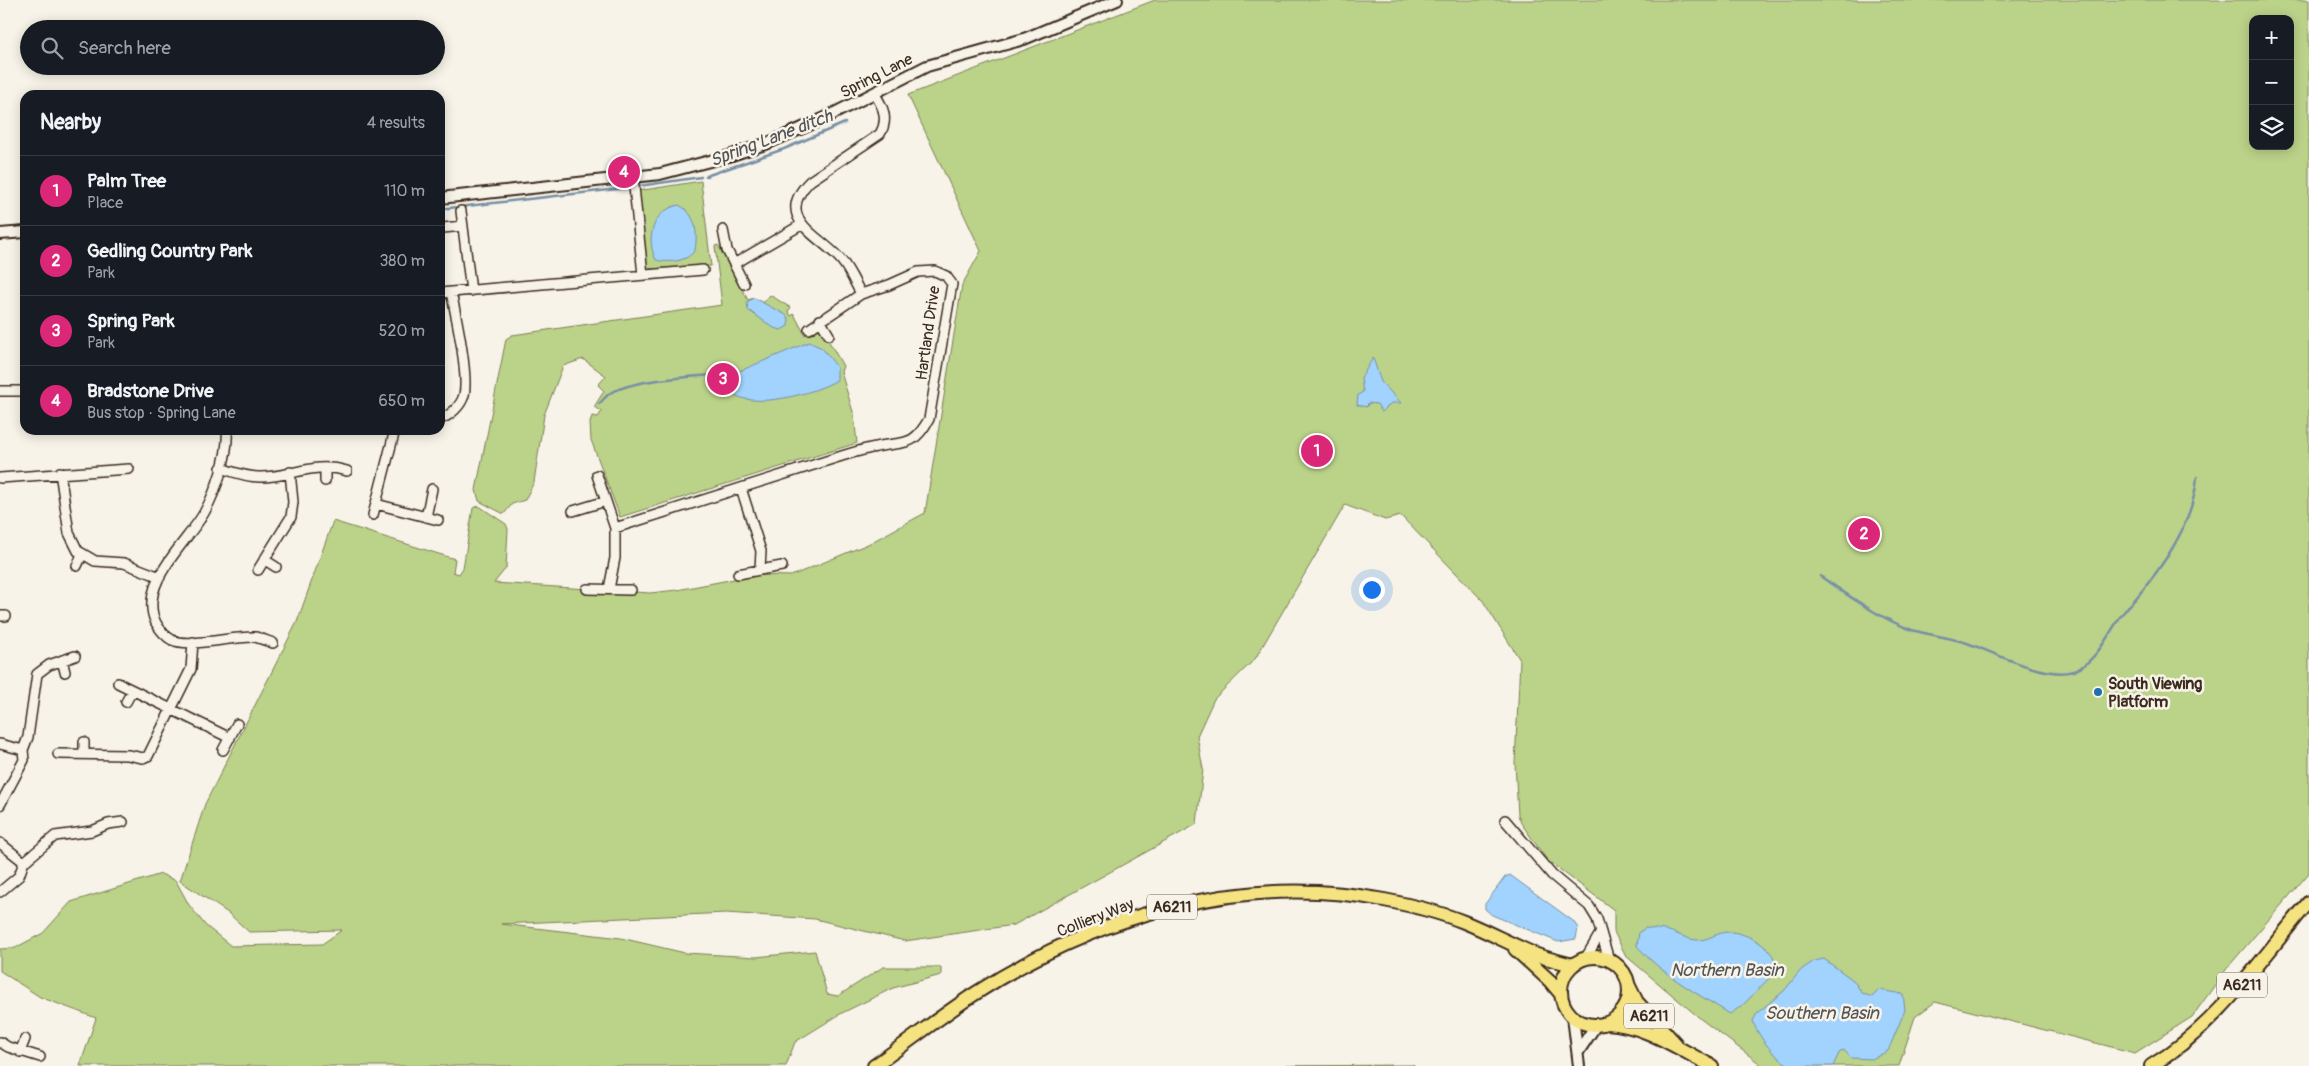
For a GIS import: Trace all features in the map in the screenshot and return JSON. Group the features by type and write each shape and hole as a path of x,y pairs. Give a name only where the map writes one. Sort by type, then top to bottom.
{"main road":[{"name":"Colliery Way","path":"874,1066 976,993 1035,959 1102,930 1184,904 1253,892 1316,891 1350,895 1420,909 1462,921 1537,955 1573,965"},
{"name":"A6211","path":"2151,1066 2167,1062 2199,1031 2244,984 2309,902"},
{"name":"Colliery Way","path":"1503,939 1550,980 1561,994"},
{"path":"1598,957 1609,960 1620,968 1628,982 1626,1004 1616,1018 1601,1024 1585,1024 1573,1017 1563,1004 1561,994 1564,976 1573,965 1585,959 1598,957"},
{"name":"A6211","path":"1628,982 1637,1002 1678,1045"},
{"name":"A6211","path":"1601,1024 1630,1026 1678,1045 1712,1066"}],"street":[{"name":"Spring Lane","path":"445,197 660,174 729,156 768,143 823,119 927,66 1024,39 1117,0"},
{"path":"808,329 861,294 841,259 801,225 797,204 803,188 873,140 882,130 884,111 874,93"},
{"path":"633,177 643,275"},
{"path":"461,211 471,291"},
{"path":"734,264 801,225"},
{"path":"445,228 463,226"},
{"path":"723,230 727,250 744,284"},
{"path":"0,234 20,232"},
{"path":"445,293 703,270"},
{"name":"Hartland Drive","path":"615,528 876,446 904,444 921,434 929,419 952,284 946,276 935,270 918,272 861,294"},
{"path":"445,416 452,413 463,398 465,390 461,344 451,292"},
{"path":"820,320 829,335"},
{"path":"0,391 20,391"},
{"path":"227,435 225,457 203,514 171,556 160,577 152,605 155,620 169,638 180,642 255,637 273,643"},
{"path":"373,515 394,435"},
{"path":"221,468 258,477 324,468 347,471"},
{"path":"324,468 325,481"},
{"path":"118,470 119,480"},
{"path":"0,478 60,472 129,470"},
{"path":"60,472 69,532 73,544 82,555 100,562 131,565 160,577"},
{"path":"258,570 291,517 293,502 290,472"},
{"path":"598,475 615,528 616,552 609,589"},
{"path":"741,488 761,551 760,569"},
{"path":"426,517 432,489"},
{"path":"573,511 606,501"},
{"path":"376,504 438,520"},
{"path":"77,566 82,555"},
{"path":"265,560 276,567"},
{"path":"738,574 782,566"},
{"path":"587,589 631,590"},
{"path":"255,628 255,637"},
{"path":"58,754 128,755 143,758 148,756 191,669 193,642"},
{"path":"0,805 23,764 23,750 28,738 35,679 42,669 75,656"},
{"path":"62,660 65,672"},
{"path":"118,683 230,738"},
{"path":"126,702 132,690"},
{"path":"223,750 237,724"},
{"path":"84,742 84,753"},
{"path":"0,744 23,750"},
{"path":"0,892 19,876 24,862 55,836 92,831 106,820 123,822"},
{"path":"1505,820 1552,875 1589,906 1597,919 1609,960"},
{"path":"0,843 24,862"},
{"path":"1585,959 1601,932"},
{"path":"1573,1017 1579,1066"},
{"path":"1578,1052 1601,1024"},
{"path":"20,1052 25,1039"},
{"path":"0,1042 20,1052 40,1058"}],"green space":[{"path":"1155,0 2309,0 2309,873 2228,967 2192,1017 2135,1053 1935,1002 1915,1017 1899,1066 1763,1066 1702,1020 1626,956 1614,932 1614,910 1547,860 1521,823 1518,815 1515,763 1520,660 1483,601 1401,516 1385,520 1345,505 1255,659 1214,699 1197,736 1203,769 1197,824 1014,925 905,941 815,919 726,913 501,924 621,938 685,953 756,957 815,951 827,994 838,996 883,967 941,967 941,975 893,988 842,1013 795,1042 786,1066 80,1066 96,1018 40,997 0,971 0,949 15,948 43,933 71,902 161,874 176,881 189,905 206,926 231,946 322,944 342,930 249,932 228,913 180,881 205,804 297,622 333,521 455,559 453,572 459,574 463,568 473,508 479,506 506,524 508,529 506,568 494,583 650,593 677,590 755,575 791,576 868,544 925,513 962,285 981,251 908,95"},
{"path":"701,181 711,266 647,269 645,267 637,191"},
{"path":"718,245 748,300 754,298 763,303 770,295 791,308 788,311 791,316 794,314 805,335 818,329 827,338 843,366 841,372 854,415 857,443 620,517 591,440 590,423 592,416 598,417 602,411 594,407 604,391 598,385 606,376 583,359 563,366 544,415 534,482 525,500 512,504 504,514 479,501 476,490 506,339 512,335 722,305 715,246"},
{"path":"1413,1065 1414,1066 1278,1066"}],"water":[{"path":"679,205 692,218 696,230 695,250 692,254 677,261 656,260 651,243 654,226 657,219 663,213"},
{"path":"754,298 786,315 789,319 788,326 781,330 774,328 748,310 747,302"},
{"path":"809,342 822,348 837,367 837,380 799,395 767,400 752,400 739,397 730,391 730,379 735,373"},
{"path":"1373,358 1381,382 1401,403 1391,403 1382,412 1377,404 1368,403 1367,407 1357,405 1358,395 1363,392 1361,378"},
{"path":"1510,875 1573,921 1578,928 1576,939 1558,942 1492,915 1485,909 1485,904 1505,877"},
{"name":"Northern Basin","path":"1646,928 1666,930 1695,940 1706,939 1724,932 1744,935 1752,938 1767,949 1776,963 1776,971 1744,1004 1730,1014 1681,983 1658,966 1637,946 1639,932"},
{"name":"Southern Basin","path":"1824,959 1853,980 1862,993 1872,997 1879,990 1903,994 1905,1010 1888,1051 1872,1059 1851,1058 1844,1050 1839,1053 1833,1066 1793,1066 1781,1060 1763,1040 1753,1021 1757,1013 1784,991 1801,970 1814,961"}],"waterway":[{"name":"Spring Lane ditch","path":"706,176 784,149 845,123"},
{"path":"639,186 701,177"},
{"path":"445,208 627,188"},
{"path":"599,404 610,393 621,388 659,380 711,375"},
{"path":"1820,576 1876,613 1912,630 1964,642 2039,670 2068,672 2080,668 2093,657 2103,645 2120,617 2148,584 2168,556 2190,510 2197,477"}],"place":[{"name":"Bradstone Drive","path":"624,172"},
{"name":"Spring Park","path":"723,379"},
{"name":"Palm Tree","path":"1317,451"},
{"name":"Gedling Country Park","path":"1864,534"},
{"name":"South Viewing Platform","path":"2098,692"}]}
